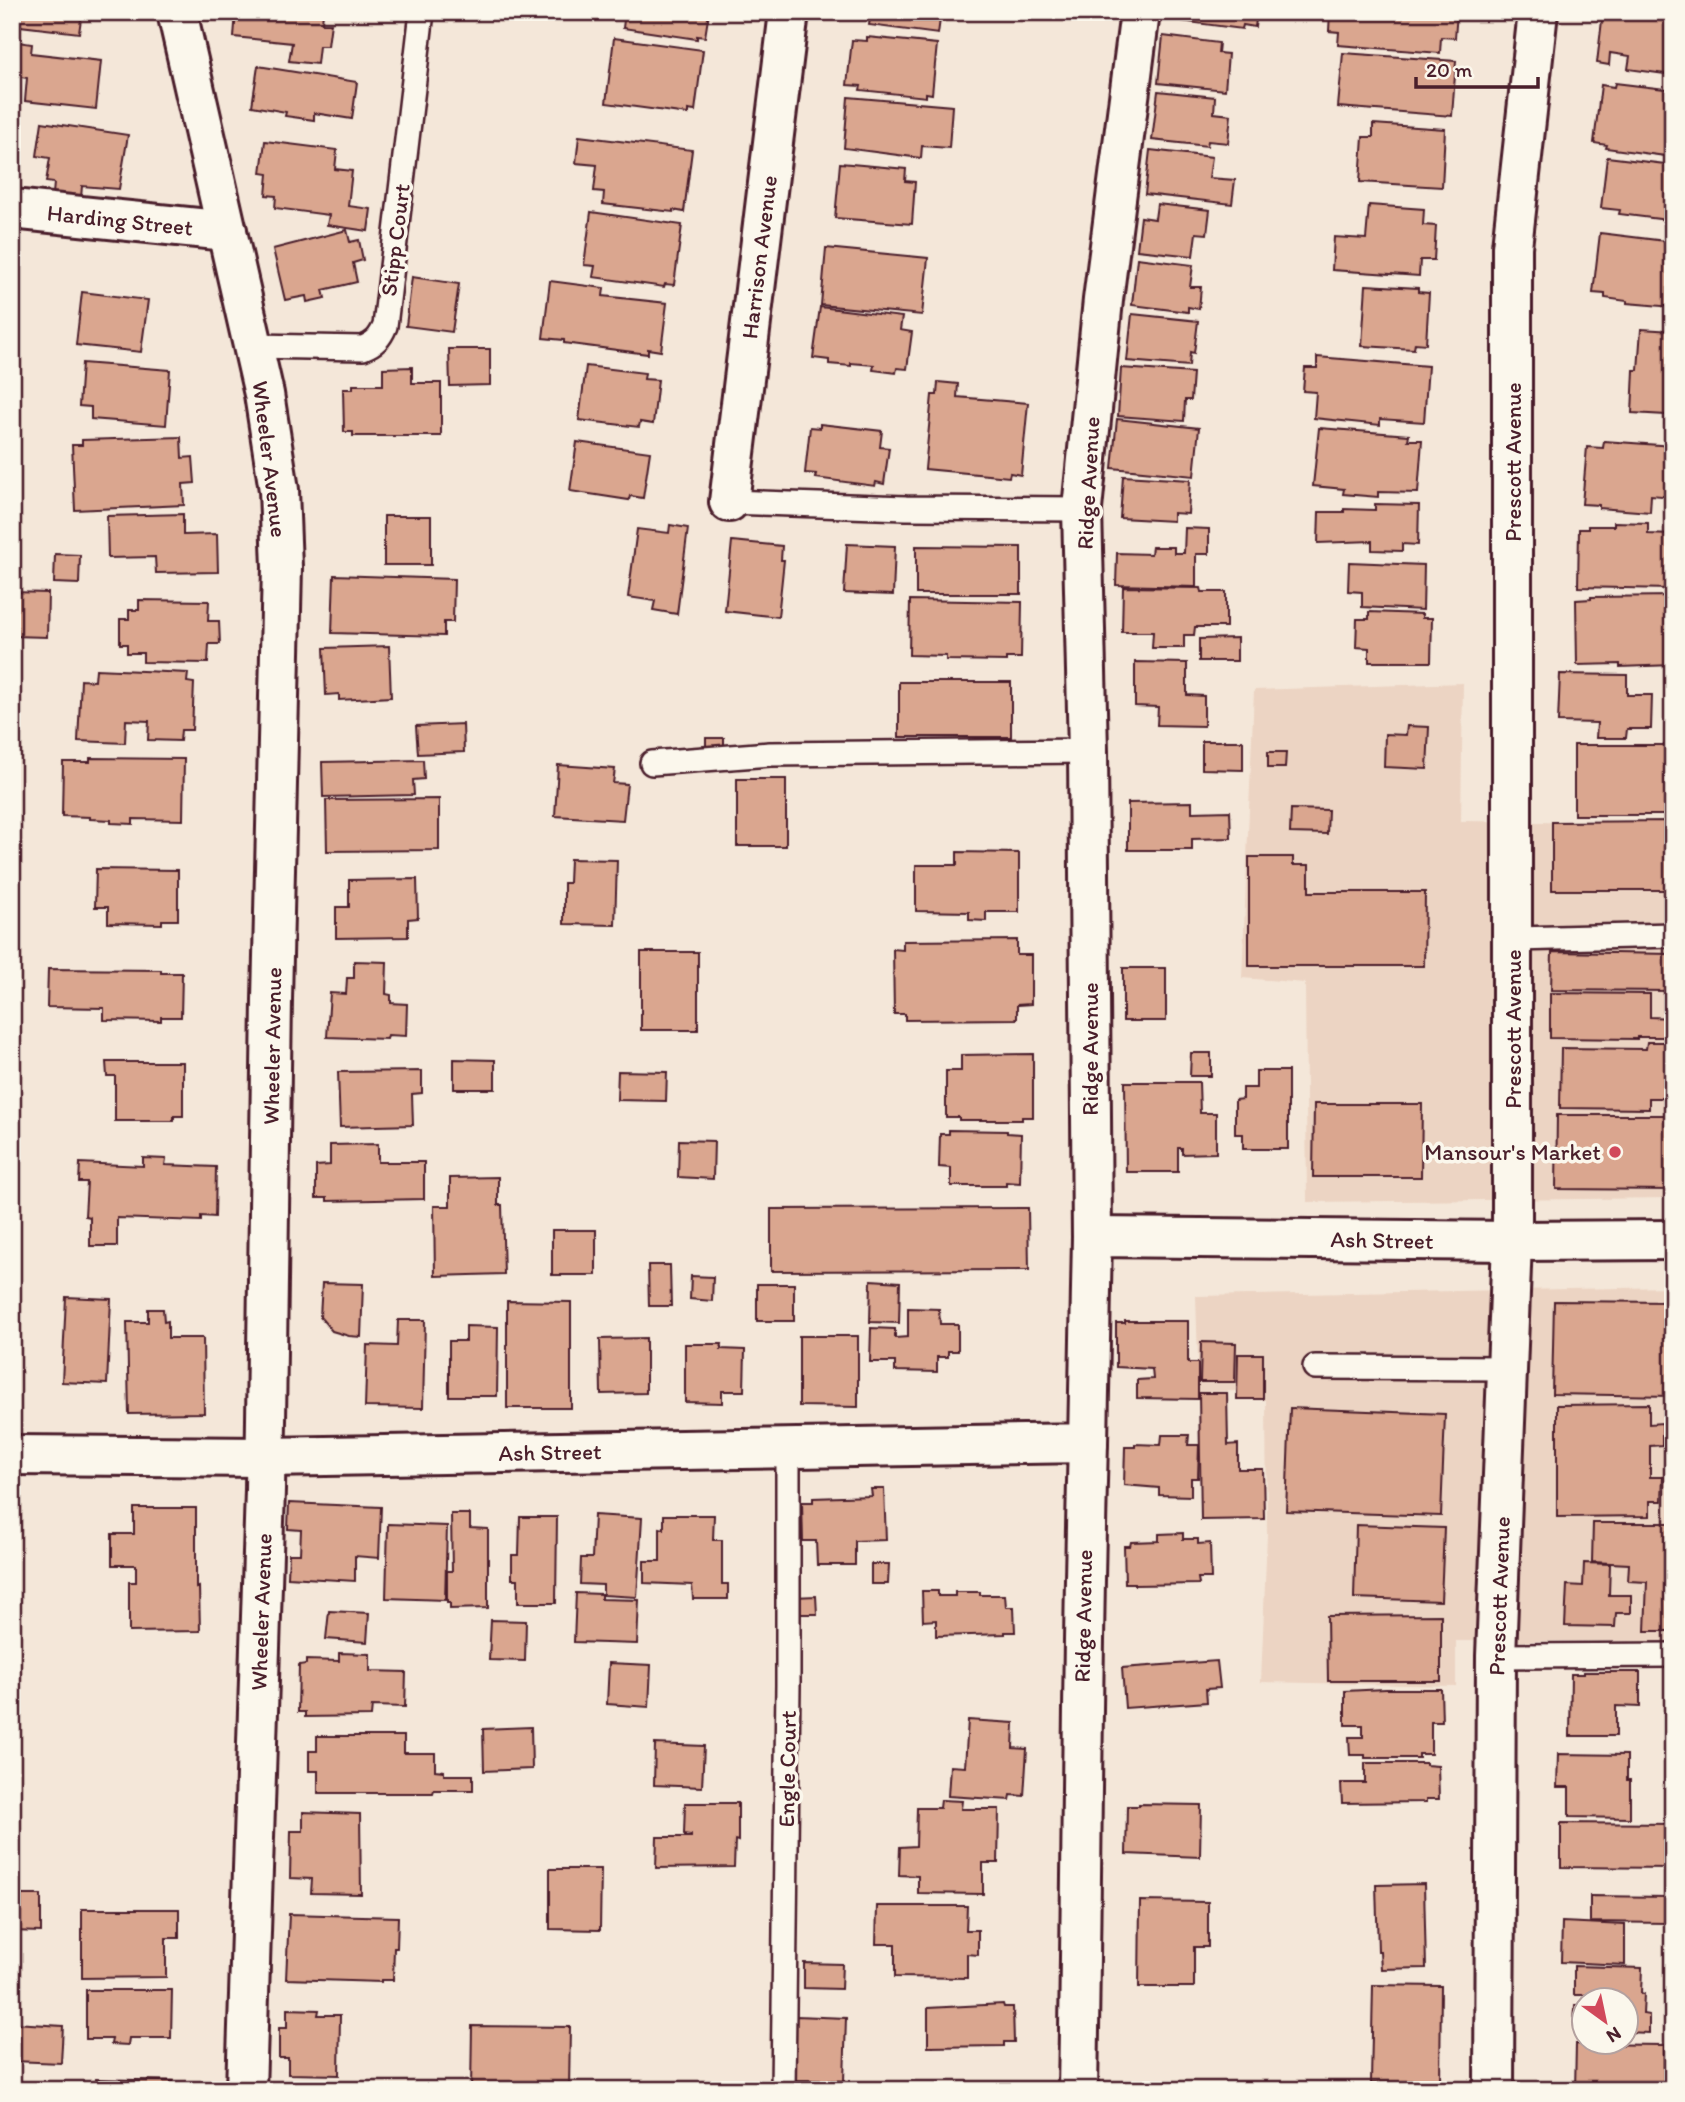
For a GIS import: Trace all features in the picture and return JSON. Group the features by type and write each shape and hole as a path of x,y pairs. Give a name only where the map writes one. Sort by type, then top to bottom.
{"street":[{"name":"Wheeler Avenue","path":"177,12 254,346 273,445 282,524 266,1457 246,2090"},
{"name":"Harrison Avenue","path":"729,502 789,12"},
{"name":"Ridge Avenue","path":"1078,2090 1082,1900 1082,1659 1092,1237 1082,509 1103,300 1140,12"},
{"name":"Prescott Avenue","path":"1494,2090 1496,1656 1513,1241 1513,247 1538,12"},
{"name":"Harding Street","path":"12,209 228,231"},
{"name":"Ash Street","path":"1092,1237 1673,1240"},
{"name":"Ash Street","path":"12,1455 266,1457 1088,1443"}],"lane":[{"name":"Stipp Court","path":"254,346 363,348 380,337 385,326 422,12"},
{"path":"729,502 906,508 1082,509"},
{"path":"652,763 770,754 1087,751"},
{"path":"1513,939 1673,935"},
{"path":"1315,1367 1507,1368"},
{"name":"Engle Court","path":"783,2090 788,1448"},
{"path":"1496,1656 1673,1655"}],"shaded area":[{"path":"1463,683 1461,821 1673,824 1673,1198 1307,1202 1305,983 1242,978 1254,690"},
{"path":"1673,1287 1673,1641 1456,1641 1456,1686 1261,1682 1267,1534 1266,1400 1236,1400 1236,1391 1199,1392 1196,1296"}],"building":[{"path":"12,12 82,12 79,33 12,25"},
{"path":"236,12 323,12 322,23 331,23 328,46 319,46 317,64 289,61 292,43 234,37"},
{"path":"625,12 709,12 705,37 697,36 697,39 623,28"},
{"path":"871,12 941,12 938,34 869,25"},
{"path":"1166,12 1257,12 1255,27 1243,25 1242,29 1165,19"},
{"path":"1330,12 1457,12 1455,38 1441,37 1440,53 1338,45 1339,32 1329,31"},
{"path":"1603,12 1673,14 1673,75 1628,69 1630,56 1610,53 1609,65 1597,63"},
{"path":"1163,36 1219,43 1218,53 1228,54 1225,90 1158,83"},
{"path":"867,37 937,44 932,94 926,93 926,97 860,90 861,86 847,85 852,40 867,41"},
{"path":"614,38 703,50 695,111 688,110 688,114 606,103"},
{"path":"18,42 32,44 31,53 101,61 96,109 25,101 27,78 15,76"},
{"path":"1343,53 1456,61 1452,116 1338,107"},
{"path":"258,66 357,82 352,119 314,113 314,120 285,116 286,112 252,106"},
{"path":"1615,83 1673,90 1673,157 1606,148 1607,145 1594,143 1601,85 1614,87"},
{"path":"1158,91 1215,97 1214,113 1231,115 1228,143 1208,141 1207,146 1152,140"},
{"path":"848,97 952,106 949,148 922,146 921,158 844,148"},
{"path":"42,122 128,135 119,189 82,186 81,198 53,194 54,183 46,182 50,158 37,156"},
{"path":"1373,124 1445,129 1442,187 1360,182 1363,137 1373,137"},
{"path":"579,136 692,150 684,212 603,204 604,192 594,191 597,165 576,163"},
{"path":"265,141 337,150 335,169 352,171 348,206 371,209 368,231 327,225 329,215 275,208 276,196 266,195 268,174 261,173"},
{"path":"1150,150 1212,157 1209,178 1235,180 1232,204 1145,194"},
{"path":"1607,157 1673,165 1673,217 1668,216 1668,220 1619,214 1620,210 1601,208"},
{"path":"840,163 906,169 905,181 915,182 912,224 835,218"},
{"path":"1157,204 1210,210 1207,234 1196,233 1193,256 1137,250 1141,217 1155,219"},
{"path":"1369,205 1424,209 1423,225 1436,226 1434,260 1420,260 1419,276 1332,270 1334,237 1366,239"},
{"path":"591,212 682,225 674,285 665,284 664,287 593,277 595,266 584,265"},
{"path":"347,230 350,242 359,240 363,260 353,263 357,282 323,290 325,298 307,302 306,296 285,300 273,249"},
{"path":"1600,233 1673,242 1673,307 1627,303 1605,298 1605,294 1593,293"},
{"path":"826,248 928,258 922,315 821,305"},
{"path":"1137,258 1193,265 1190,287 1201,287 1199,309 1188,307 1188,312 1132,305"},
{"path":"412,277 459,284 452,332 406,326"},
{"path":"550,281 604,288 603,296 667,303 661,351 648,349 648,354 543,338"},
{"path":"1366,285 1418,288 1418,292 1429,293 1426,344 1415,343 1414,349 1362,346"},
{"path":"82,292 148,300 141,352 76,345"},
{"path":"820,307 902,317 900,330 912,332 907,369 897,368 896,373 873,370 874,365 829,364 829,360 813,358"},
{"path":"1132,314 1198,321 1194,353 1190,352 1189,366 1127,361"},
{"path":"1641,329 1673,331 1673,424 1665,424 1666,415 1632,413 1634,370 1638,370"},
{"path":"449,349 490,349 490,385 450,386"},
{"path":"1317,357 1428,366 1424,422 1380,419 1380,425 1314,418 1316,392 1303,391 1305,368 1317,368"},
{"path":"82,363 170,370 166,425 91,419 91,407 79,406"},
{"path":"586,366 645,373 644,379 658,380 653,424 640,422 639,427 579,420"},
{"path":"412,367 412,383 441,383 441,436 353,436 353,432 344,432 343,389 353,389 353,385 383,385 383,368"},
{"path":"1121,368 1193,373 1191,400 1185,400 1184,421 1118,416"},
{"path":"938,382 958,384 957,397 1028,403 1021,475 1010,473 1009,477 925,469 932,395 937,395"},
{"path":"1117,419 1199,428 1194,476 1112,468"},
{"path":"820,424 882,431 880,447 889,448 884,484 876,482 875,486 815,478 816,474 805,473 810,427 820,428"},
{"path":"1319,428 1409,435 1408,440 1422,440 1418,493 1378,492 1378,497 1343,494 1344,489 1313,486"},
{"path":"181,437 182,458 193,457 195,483 183,484 184,505 75,510 72,445 82,445 82,440"},
{"path":"1604,441 1673,446 1673,497 1651,495 1650,512 1582,504 1587,447 1603,448"},
{"path":"577,442 650,452 643,498 630,496 629,500 570,491"},
{"path":"1123,476 1190,480 1188,514 1173,513 1173,521 1120,518"},
{"path":"1375,504 1419,505 1418,545 1402,544 1402,551 1372,550 1372,541 1318,543 1319,512 1344,512 1344,509 1375,510"},
{"path":"183,514 183,535 217,534 218,572 156,573 155,557 108,558 107,516"},
{"path":"384,516 431,516 431,565 384,565"},
{"path":"1614,522 1648,523 1648,534 1671,535 1670,589 1578,587 1579,529 1588,529 1588,526 1614,526"},
{"path":"670,525 688,528 677,614 653,610 655,601 628,597 637,529 669,533"},
{"path":"1185,528 1209,529 1209,554 1196,554 1196,587 1116,585 1117,553 1151,554 1152,547 1174,547 1174,553 1184,553"},
{"path":"732,541 782,546 781,560 784,560 778,617 725,611"},
{"path":"847,544 895,546 893,595 844,593"},
{"path":"916,546 1021,547 1021,594 916,594"},
{"path":"55,554 80,555 79,584 54,583"},
{"path":"1349,562 1424,565 1423,610 1362,607 1362,592 1348,591"},
{"path":"334,575 454,579 453,622 444,622 444,636 332,633"},
{"path":"1123,587 1201,588 1202,592 1226,592 1226,627 1195,627 1194,635 1184,635 1184,648 1152,648 1153,632 1122,632"},
{"path":"12,592 48,593 47,637 12,636"},
{"path":"1673,596 1673,665 1577,665 1576,600 1591,597"},
{"path":"139,600 209,601 208,621 219,621 220,644 209,644 208,663 143,662 143,653 127,653 127,644 120,644 120,619 129,619 129,610 139,610"},
{"path":"910,600 1022,602 1021,658 1006,658 1006,661 946,660 946,656 909,655"},
{"path":"1369,612 1422,614 1422,618 1432,618 1431,662 1369,662 1369,648 1356,647 1357,619 1369,619"},
{"path":"1237,638 1237,661 1199,661 1199,639"},
{"path":"389,646 391,697 339,700 339,694 326,695 324,648"},
{"path":"1135,662 1187,663 1187,695 1204,696 1204,726 1157,725 1158,707 1135,706"},
{"path":"96,669 188,673 187,682 194,683 192,730 181,730 180,741 148,740 149,721 126,720 125,743 78,741 81,680 95,681"},
{"path":"1560,674 1627,675 1627,695 1652,695 1651,729 1627,729 1626,738 1596,738 1597,723 1558,722"},
{"path":"899,682 1011,682 1011,737 899,737"},
{"path":"463,724 464,752 418,754 416,726"},
{"path":"1407,726 1429,727 1427,769 1384,767 1385,734 1406,735"},
{"path":"706,738 724,738 724,754 706,754"},
{"path":"1202,741 1243,741 1243,770 1202,769"},
{"path":"1574,745 1669,745 1669,752 1673,751 1671,815 1574,815"},
{"path":"1268,752 1286,752 1285,768 1268,768"},
{"path":"90,758 184,759 183,820 133,819 133,824 111,823 111,820 90,817 62,816 63,762 90,762"},
{"path":"423,760 424,779 413,780 414,795 323,797 322,762"},
{"path":"558,765 615,769 613,783 627,784 623,820 555,816"},
{"path":"737,779 786,779 786,846 737,846"},
{"path":"439,799 439,850 327,851 326,800"},
{"path":"1192,802 1192,812 1230,811 1231,838 1192,839 1192,850 1128,850 1128,803"},
{"path":"1291,809 1328,810 1327,834 1290,833"},
{"path":"1673,821 1673,890 1552,890 1552,822"},
{"path":"957,852 1019,853 1019,912 986,912 986,921 969,920 969,912 916,911 916,865 957,865"},
{"path":"1249,857 1293,857 1293,865 1309,865 1309,892 1425,892 1424,966 1249,966"},
{"path":"570,859 617,860 615,925 564,924 564,883 569,883"},
{"path":"96,869 178,870 178,920 162,920 162,924 108,923 108,907 95,907"},
{"path":"417,879 418,918 408,919 408,937 336,938 336,907 349,907 349,880"},
{"path":"1017,940 1017,955 1031,955 1031,1004 1017,1005 1017,1019 905,1020 905,1014 894,1014 893,949 903,950 903,941"},
{"path":"641,952 698,952 698,1030 641,1030"},
{"path":"1552,952 1673,954 1673,991 1551,990"},
{"path":"354,961 387,962 386,994 391,995 391,1003 407,1004 406,1036 388,1035 387,1039 327,1037 330,993 346,994 347,978 354,978"},
{"path":"1123,968 1166,968 1166,1021 1123,1021"},
{"path":"48,969 161,970 161,973 182,973 181,1017 161,1017 161,1021 104,1020 104,1008 47,1007"},
{"path":"1550,993 1650,994 1650,1017 1673,1018 1673,1037 1550,1038"},
{"path":"1647,1042 1673,1042 1673,1098 1649,1098 1649,1109 1560,1108 1561,1048 1646,1049"},
{"path":"1191,1053 1211,1053 1211,1076 1190,1076"},
{"path":"1033,1054 1033,1117 1022,1117 1022,1120 959,1120 959,1117 946,1117 946,1071 961,1071 961,1055"},
{"path":"454,1059 495,1060 495,1089 454,1089"},
{"path":"106,1062 183,1062 183,1116 174,1116 174,1121 115,1121 115,1076 107,1076"},
{"path":"422,1071 422,1093 412,1094 413,1125 340,1127 338,1072"},
{"path":"618,1071 667,1072 666,1101 617,1100"},
{"path":"1256,1071 1288,1071 1288,1149 1243,1149 1243,1134 1235,1134 1235,1100 1243,1099 1243,1088 1256,1088"},
{"path":"1125,1082 1199,1082 1200,1113 1216,1113 1216,1153 1182,1154 1182,1148 1178,1148 1178,1172 1126,1172"},
{"path":"1314,1104 1422,1104 1421,1177 1313,1177"},
{"name":"Mansour's Market","path":"1557,1115 1673,1115 1673,1190 1556,1189"},
{"path":"949,1130 1007,1131 1021,1134 1020,1183 1006,1182 1006,1186 951,1186 951,1168 939,1167 940,1134 949,1134"},
{"path":"679,1140 714,1141 713,1179 678,1177"},
{"path":"378,1144 378,1162 424,1162 424,1199 327,1201 327,1198 316,1198 316,1166 330,1165 330,1145"},
{"path":"143,1158 166,1159 165,1165 216,1167 215,1217 201,1216 201,1221 117,1218 117,1246 90,1246 90,1217 85,1216 87,1182 79,1182 80,1163 143,1166"},
{"path":"498,1177 498,1205 502,1205 504,1274 435,1276 434,1206 450,1206 450,1178"},
{"path":"1028,1208 1029,1270 771,1271 771,1209"},
{"path":"552,1230 596,1230 596,1275 552,1275"},
{"path":"648,1265 670,1265 671,1306 649,1306"},
{"path":"691,1276 713,1277 712,1301 690,1299"},
{"path":"871,1280 900,1282 899,1323 870,1322"},
{"path":"322,1283 363,1284 361,1337 332,1331 320,1317"},
{"path":"757,1284 794,1284 794,1321 757,1321"},
{"path":"66,1297 111,1299 107,1384 62,1382"},
{"path":"507,1301 571,1302 571,1408 507,1408"},
{"path":"1554,1301 1673,1302 1673,1396 1552,1394"},
{"path":"908,1308 939,1309 940,1324 958,1324 958,1351 948,1351 948,1357 937,1357 937,1372 895,1371 895,1362 870,1362 871,1328 895,1329 895,1338 908,1337"},
{"path":"148,1309 163,1309 164,1322 168,1321 168,1338 203,1338 204,1413 129,1414 127,1322 148,1322"},
{"path":"398,1320 425,1320 423,1408 365,1407 367,1345 397,1346"},
{"path":"1188,1321 1188,1363 1198,1363 1198,1399 1137,1398 1137,1380 1153,1379 1152,1369 1116,1367 1116,1323"},
{"path":"466,1326 498,1327 497,1396 449,1396 449,1341 466,1341"},
{"path":"799,1336 858,1336 858,1407 799,1406"},
{"path":"646,1338 646,1393 601,1394 600,1339"},
{"path":"1201,1342 1236,1343 1235,1382 1200,1382"},
{"path":"685,1344 722,1344 721,1349 745,1350 744,1391 722,1391 722,1403 685,1402"},
{"path":"1238,1354 1263,1354 1263,1399 1237,1399"},
{"path":"1199,1393 1227,1393 1228,1445 1238,1444 1238,1469 1263,1469 1264,1519 1201,1520"},
{"path":"1649,1404 1649,1424 1662,1423 1662,1445 1650,1446 1650,1477 1663,1477 1662,1501 1650,1501 1650,1516 1557,1517 1557,1405"},
{"path":"1290,1408 1445,1414 1441,1516 1286,1511"},
{"path":"1162,1435 1189,1435 1188,1445 1199,1445 1198,1478 1191,1478 1191,1496 1159,1495 1159,1488 1124,1485 1125,1447 1135,1447 1135,1444 1161,1445"},
{"path":"871,1489 884,1489 886,1540 855,1541 855,1565 817,1565 816,1541 803,1541 802,1502 813,1502 813,1498 872,1496"},
{"path":"289,1503 381,1507 379,1558 355,1556 355,1581 288,1577 289,1554 300,1554 301,1530 288,1529"},
{"path":"134,1508 196,1508 196,1588 199,1587 200,1631 129,1632 129,1582 136,1582 136,1565 112,1565 112,1534 134,1534"},
{"path":"451,1514 470,1514 470,1528 488,1529 488,1608 450,1609 450,1603 447,1603 447,1571 452,1571"},
{"path":"594,1515 642,1518 637,1597 603,1595 603,1585 580,1584 581,1558 592,1558"},
{"path":"664,1515 714,1515 713,1540 722,1540 722,1584 728,1584 728,1599 693,1599 692,1585 644,1583 644,1561 660,1561 660,1528 664,1529"},
{"path":"520,1517 557,1517 556,1603 518,1603 518,1579 512,1579 512,1555 519,1555"},
{"path":"1593,1523 1673,1523 1673,1631 1645,1631 1647,1582 1628,1581 1629,1564 1592,1562"},
{"path":"388,1524 447,1526 445,1600 386,1598"},
{"path":"1356,1525 1444,1528 1441,1601 1354,1598"},
{"path":"1183,1533 1183,1539 1198,1539 1198,1544 1210,1543 1211,1578 1198,1578 1199,1584 1125,1583 1124,1546 1130,1546 1131,1542 1159,1541 1159,1534"},
{"path":"1584,1563 1610,1564 1609,1595 1631,1595 1631,1613 1616,1613 1615,1627 1565,1626 1567,1585 1583,1586"},
{"path":"871,1564 889,1564 888,1584 871,1584"},
{"path":"922,1591 938,1591 938,1596 955,1596 955,1592 1005,1595 1006,1607 1014,1607 1015,1632 936,1636 936,1620 923,1621"},
{"path":"576,1593 601,1594 601,1599 639,1600 637,1644 574,1642"},
{"path":"816,1596 817,1614 795,1614 794,1597"},
{"path":"329,1611 369,1613 367,1642 326,1639"},
{"path":"1441,1615 1441,1681 1328,1681 1327,1616"},
{"path":"491,1620 526,1621 525,1661 489,1660"},
{"path":"339,1653 370,1654 370,1671 406,1672 405,1707 372,1706 371,1716 305,1717 305,1712 298,1712 299,1665 306,1664 306,1660 339,1661"},
{"path":"1217,1661 1220,1688 1206,1689 1207,1702 1125,1708 1122,1668"},
{"path":"609,1663 651,1665 649,1707 607,1704"},
{"path":"1640,1672 1640,1707 1616,1706 1616,1736 1570,1736 1571,1674"},
{"path":"1441,1689 1442,1722 1431,1722 1431,1754 1419,1754 1419,1758 1365,1758 1365,1755 1350,1755 1349,1737 1363,1737 1363,1725 1345,1725 1345,1691"},
{"path":"968,1720 1014,1723 1013,1748 1027,1749 1024,1796 1011,1795 1010,1800 948,1796 950,1766 965,1767"},
{"path":"531,1727 532,1769 484,1771 483,1729"},
{"path":"317,1736 404,1736 404,1753 435,1753 435,1770 444,1771 444,1775 473,1775 473,1790 434,1790 433,1793 318,1793 318,1771 309,1771 309,1751 317,1751"},
{"path":"655,1744 704,1746 702,1787 654,1785"},
{"path":"1558,1754 1627,1755 1630,1818 1569,1817 1569,1787 1557,1787"},
{"path":"1365,1763 1426,1763 1438,1766 1439,1799 1426,1799 1426,1802 1342,1803 1341,1783 1365,1783"},
{"path":"941,1800 962,1801 961,1809 999,1809 998,1863 983,1863 983,1894 918,1893 918,1876 899,1875 900,1847 916,1846 917,1808 940,1808"},
{"path":"685,1803 738,1803 738,1841 735,1840 734,1867 656,1868 657,1837 691,1837 684,1834"},
{"path":"1201,1805 1200,1857 1126,1854 1127,1806"},
{"path":"303,1812 360,1814 361,1894 311,1893 312,1879 290,1878 291,1831 303,1831"},
{"path":"1561,1823 1673,1824 1673,1868 1561,1867"},
{"path":"550,1869 601,1869 600,1930 550,1929"},
{"path":"1424,1884 1426,1968 1381,1969 1376,1885"},
{"path":"12,1895 41,1895 41,1932 12,1931"},
{"path":"1590,1896 1668,1897 1667,1923 1590,1922"},
{"path":"1140,1901 1208,1902 1208,1947 1194,1947 1194,1987 1139,1987"},
{"path":"877,1906 967,1906 966,1930 978,1930 978,1955 967,1954 967,1978 895,1977 895,1944 876,1944"},
{"path":"82,1909 179,1909 179,1938 166,1938 166,1977 82,1978"},
{"path":"289,1914 398,1917 393,1980 381,1982 286,1979"},
{"path":"1562,1922 1625,1925 1625,1965 1561,1962"},
{"path":"804,1963 842,1964 841,1989 804,1988"},
{"path":"1574,1966 1642,1968 1643,2014 1649,2015 1649,2033 1640,2033 1640,1986 1574,1986"},
{"path":"1373,1985 1441,1986 1440,2084 1371,2083"},
{"path":"86,1990 172,1990 171,2038 129,2038 128,2045 111,2044 112,2039 86,2039"},
{"path":"1003,2004 1004,2007 1013,2007 1014,2042 1004,2042 1004,2046 928,2047 928,2008"},
{"path":"287,2009 319,2010 318,2015 340,2015 339,2075 288,2074 288,2058 279,2058 279,2028 287,2028"},
{"path":"796,2016 846,2018 844,2081 795,2080"},
{"path":"14,2023 63,2026 61,2063 13,2061"},
{"path":"472,2026 570,2027 569,2090 471,2090"},
{"path":"1640,2045 1664,2045 1664,2090 1575,2090 1576,2056 1640,2056"},
{"path":"96,2079 173,2081 173,2090 95,2090"},
{"path":"799,2085 845,2087 844,2090 799,2090"}],"place":[{"name":"Mansour's Market","path":"1615,1152"}]}
